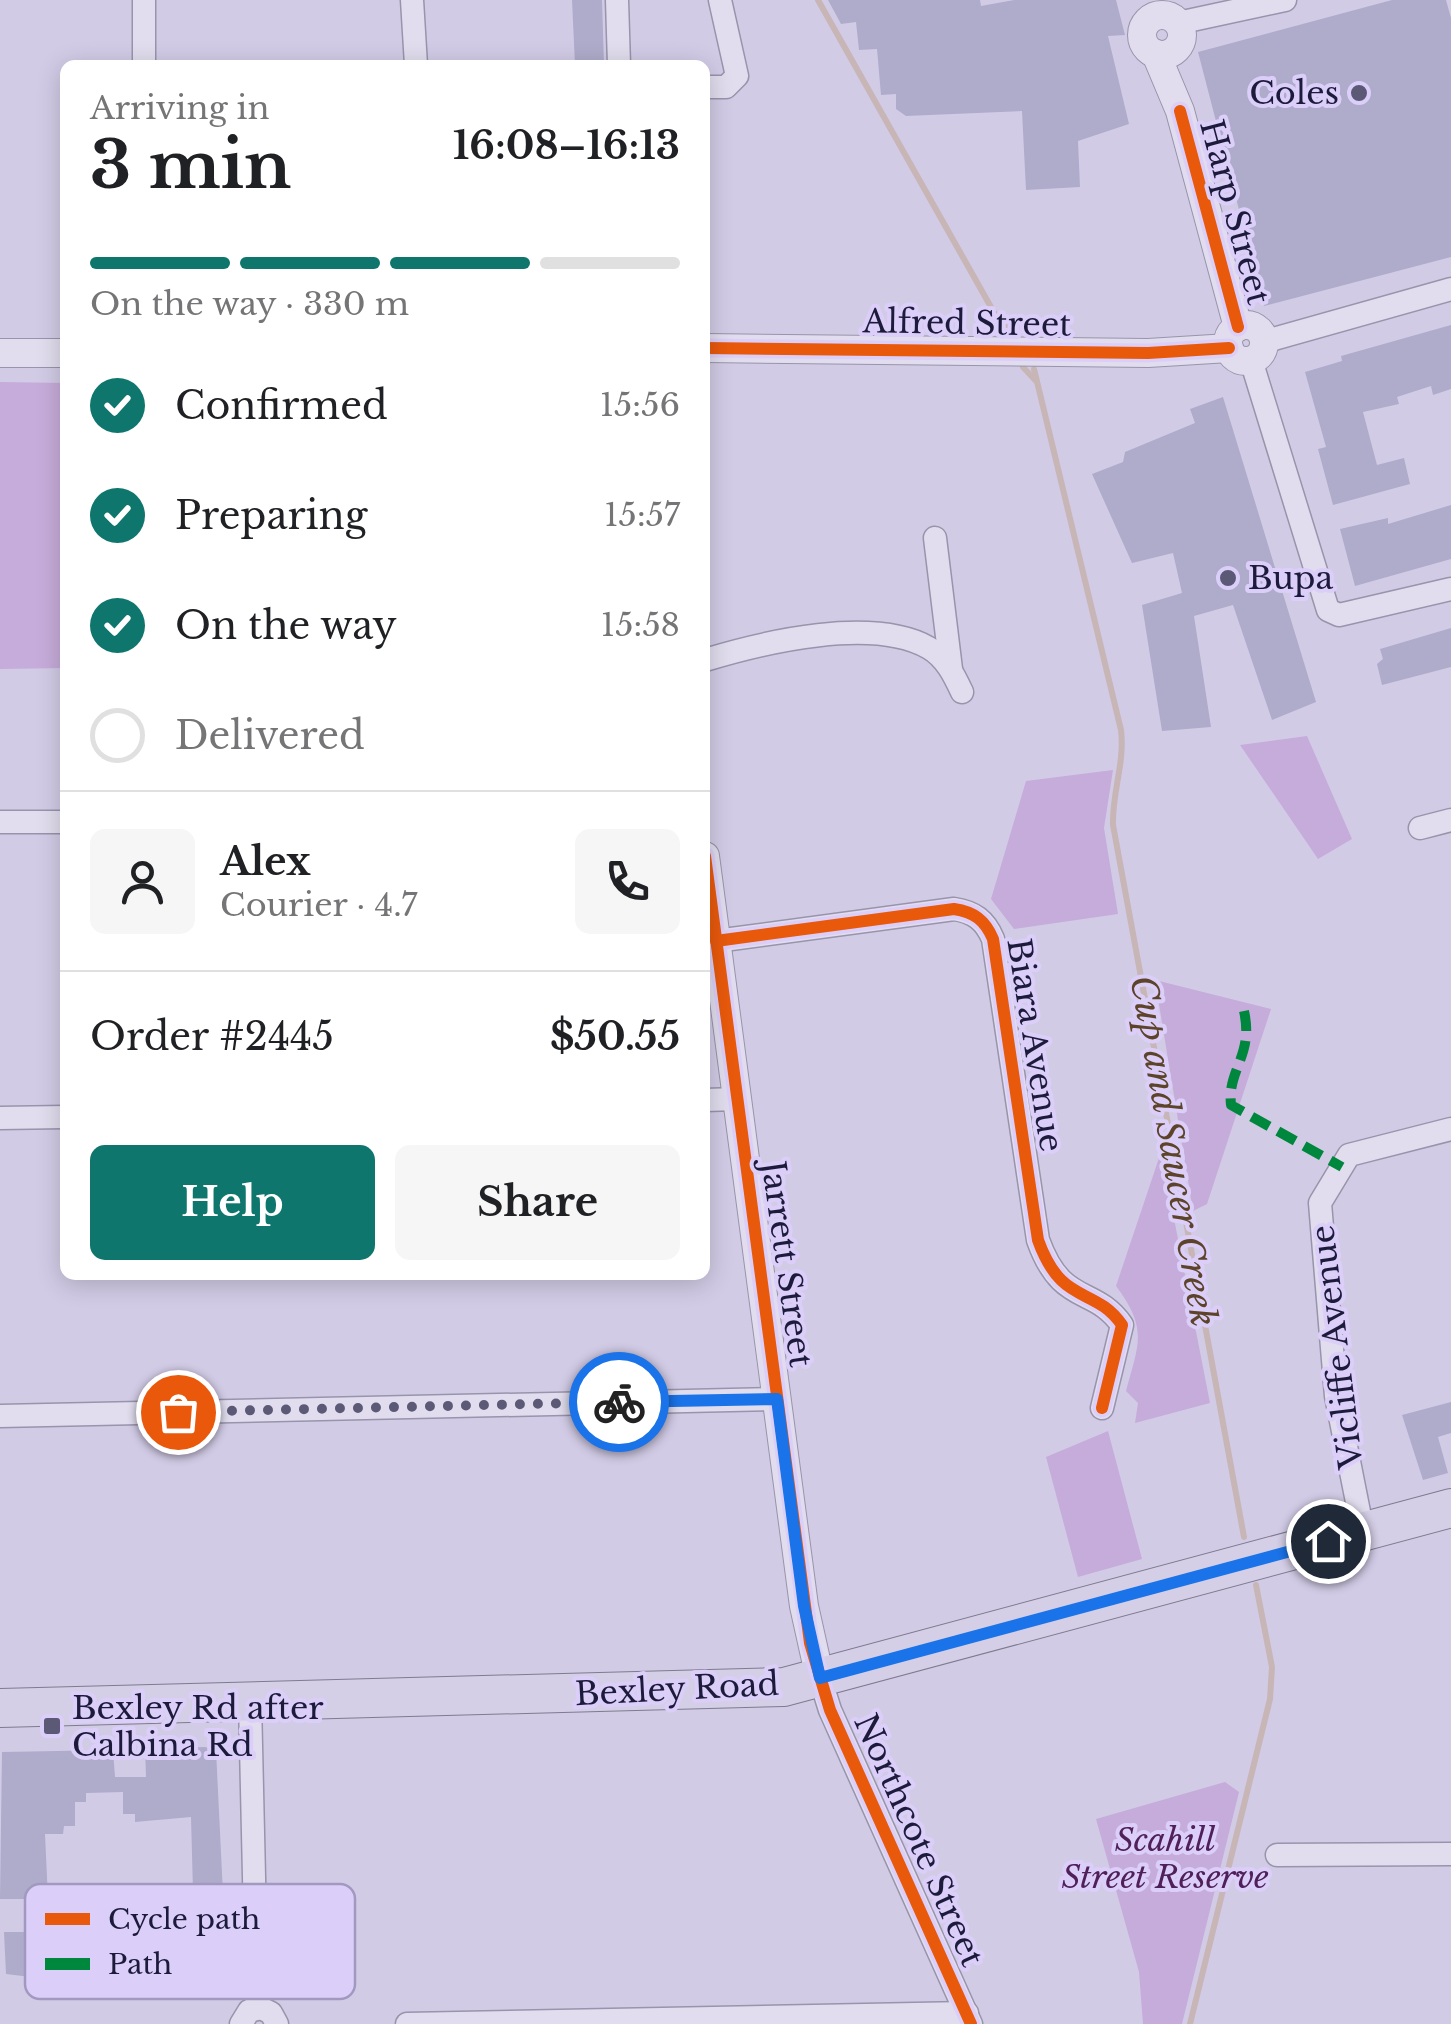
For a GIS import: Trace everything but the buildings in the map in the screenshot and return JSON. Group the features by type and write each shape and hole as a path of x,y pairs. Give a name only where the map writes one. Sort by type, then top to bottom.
{"main road":[{"name":"Bexley Road","path":"0,1708 740,1691 820,1678 1451,1508"}],"street":[{"path":"144,0 144,60"},
{"path":"412,0 416,60"},
{"path":"616,0 619,60"},
{"path":"710,87 732,85 738,76 720,0"},
{"path":"1164,25 1285,0"},
{"name":"Harp Street","path":"1164,25 1180,111 1245,344"},
{"path":"1451,290 1245,344 1324,604 1339,615 1451,589"},
{"name":"Alfred Street","path":"710,348 1040,352 1245,344"},
{"path":"0,353 60,353"},
{"path":"935,538 951,668 962,692"},
{"path":"710,658 744,648 845,633 901,638 930,649 951,668"},
{"path":"1420,828 1451,820"},
{"path":"0,822 60,822"},
{"name":"Jarrett Street","path":"710,894 804,1606 820,1678"},
{"name":"Biara Avenue","path":"716,940 954,909 978,916 987,926 993,938 1038,1240 1048,1268 1068,1290 1113,1312 1122,1325 1102,1408"},
{"path":"710,1100 737,1099"},
{"path":"0,1118 60,1117"},
{"name":"Vicliffe Avenue","path":"1363,1532 1336,1396 1320,1203 1350,1155 1451,1129"},
{"path":"0,1416 777,1399"},
{"name":"Northcote Street","path":"820,1678 830,1710 969,2018"},
{"path":"249,1884 250,1702"},
{"path":"1277,1856 1451,1854"},
{"path":"249,2016 271,2012 277,2024"},
{"path":"408,2024 969,2018"}],"green space":[{"path":"0,382 60,383 60,668 0,669"},
{"path":"1307,736 1352,839 1318,859 1240,745"},
{"path":"1113,770 1104,828 1118,914 1014,929 991,899 1026,781"},
{"path":"1155,980 1271,1009 1207,1204 1193,1211"},
{"path":"1161,1152 1210,1403 1135,1423 1138,1403 1126,1391 1137,1348 1137,1325 1116,1286"},
{"path":"1108,1431 1142,1559 1078,1577 1046,1457"},
{"name":"Scahill Street Reserve","path":"1225,1782 1239,1792 1182,2024 1143,2024 1139,1972 1096,1819"}],"waterway":[{"path":"818,0 996,316 1010,328"},
{"path":"1023,367 1036,381"},
{"name":"Cup and Saucer Creek","path":"1034,369 1121,730 1113,825 1244,1537"},
{"path":"1190,2024 1270,1699 1272,1667 1256,1585"}],"marked path":[{"path":"1244,1011 1246,1040 1233,1081 1231,1105 1342,1167"}],"cycle path":[{"path":"1180,111 1238,327"},
{"path":"710,348 1148,353 1229,348"},
{"path":"710,893 810,1643 830,1710 971,2024"},
{"path":"716,941 954,909 982,922 993,939 1038,1240 1057,1276 1100,1304 1122,1325 1102,1408"}],"way so far":[{"path":"178,1412 619,1402"}],"place":[{"name":"Coles","path":"1359,93"},
{"name":"Bupa","path":"1228,578"},
{"name":"Bexley Rd after Calbina Rd","path":"52,1726"}],"route":[{"path":"619,1402 777,1399 804,1606 820,1678 1328,1541"}]}
